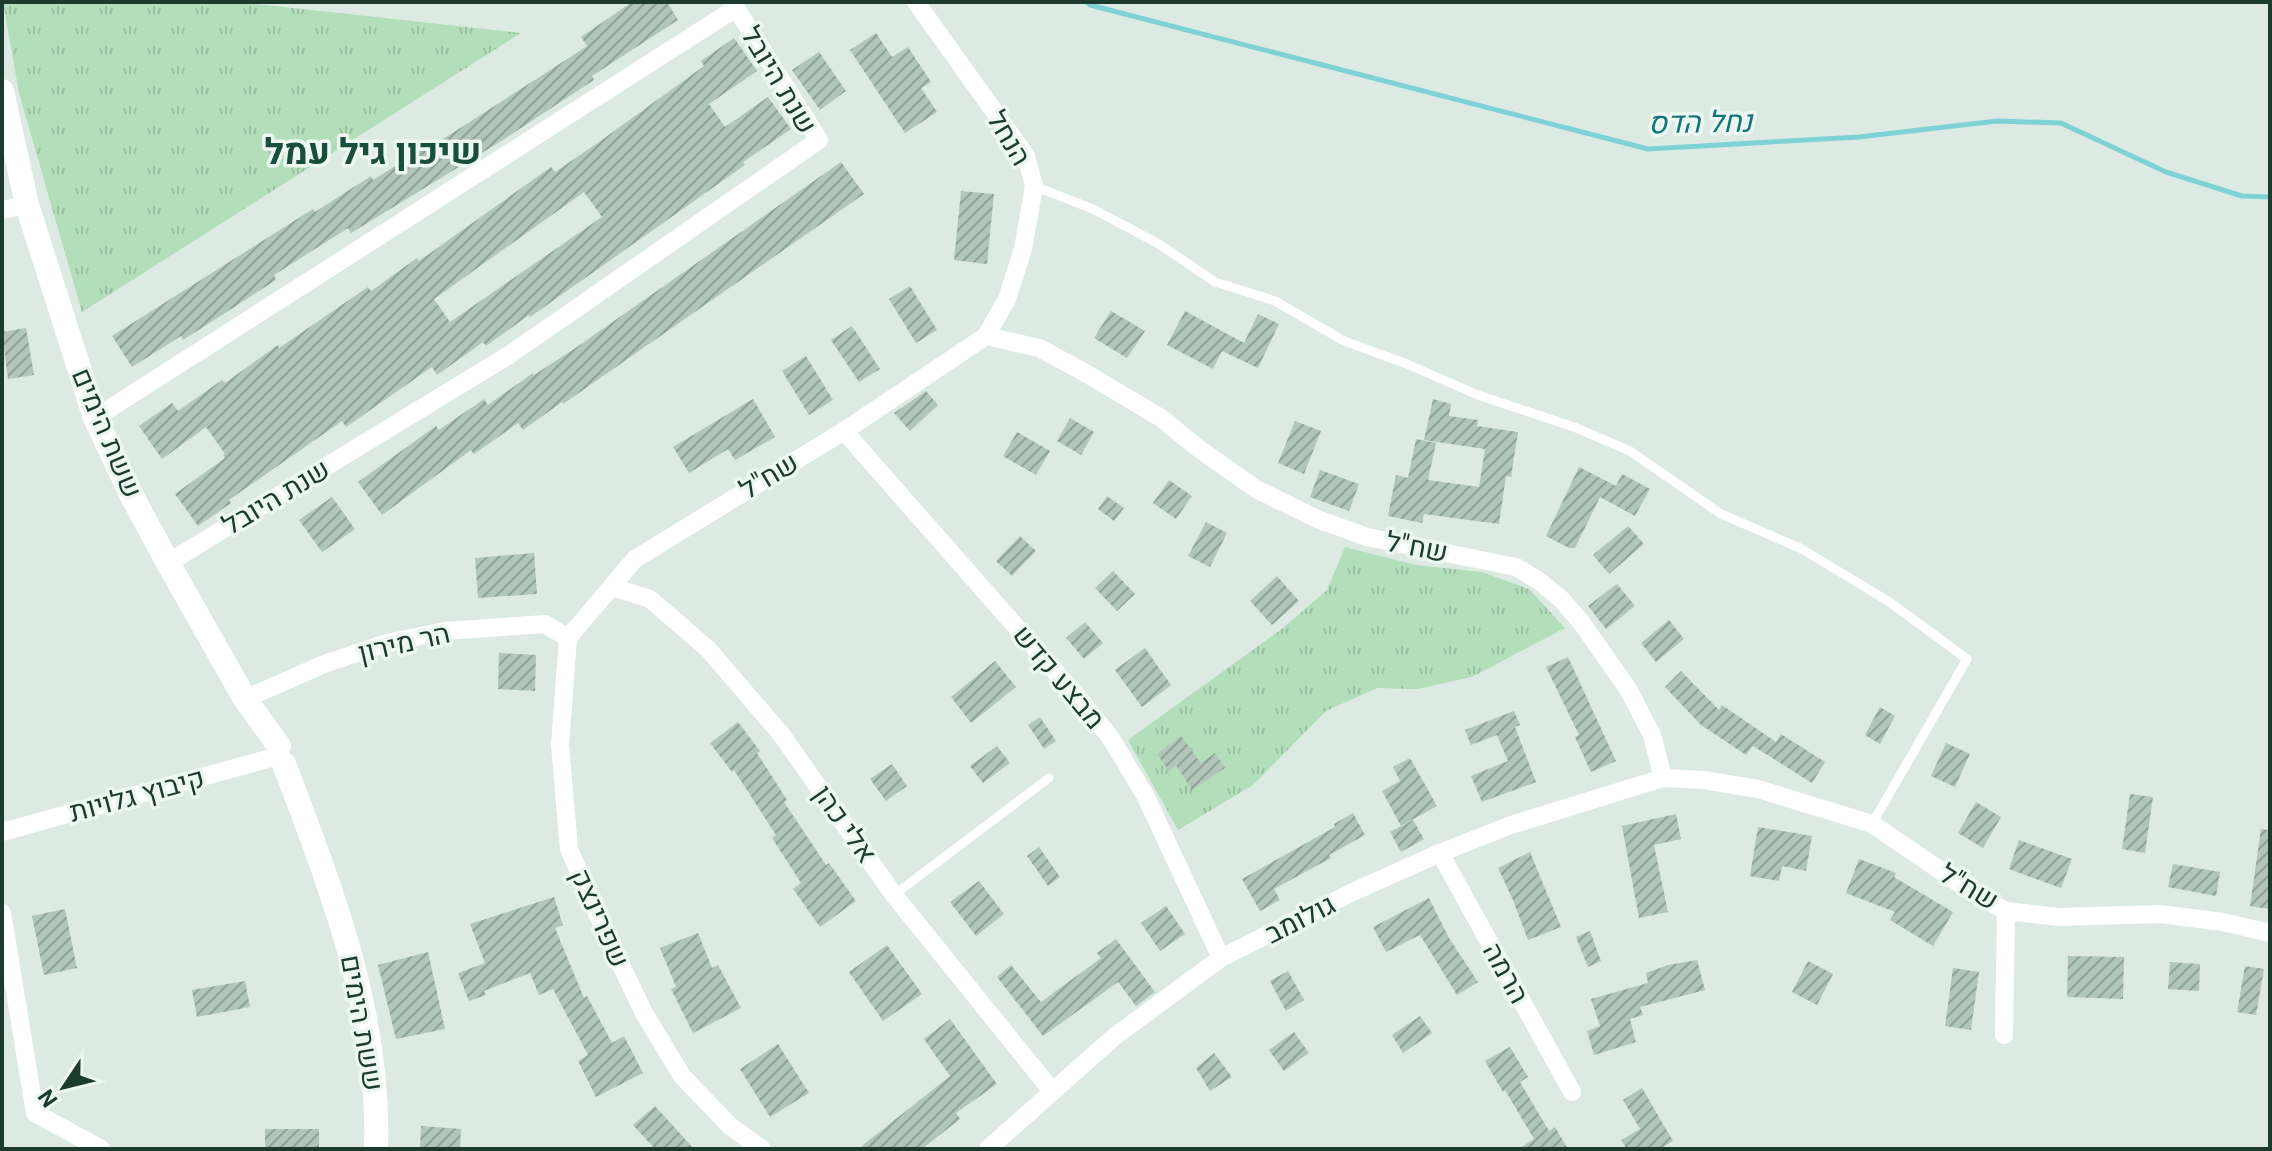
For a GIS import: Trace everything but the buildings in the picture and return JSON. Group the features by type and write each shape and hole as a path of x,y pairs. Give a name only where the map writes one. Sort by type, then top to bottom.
{"street":[{"name":"הנחל","path":"916,2 1026,156 1034,186 1023,249 1011,287 986,336"},
{"name":"שנת היובל","path":"95,418 736,8 819,140 509,355 168,563"},
{"name":"ששת הימים","path":"2,91 27,205 95,418 168,563 278,756 341,917 361,998 377,1106 376,1149"},
{"path":"2,210 27,205"},
{"name":"שח\"ל","path":"568,638 635,559 844,431 986,336 1039,348 1082,371 1161,418 1256,489 1317,519 1367,537 1516,567 1539,581 1561,599 1581,622 1628,689 1652,735 1663,778 1703,780 1758,789 1872,824 1972,892 2006,911 2059,917 2160,914 2223,922 2270,933"},
{"name":"מבצע קדש","path":"844,431 1110,737 1145,795 1221,958"},
{"name":"אלי כהן","path":"612,587 650,599 708,649 781,734 894,895 1052,1091"},
{"name":"הר מירון","path":"245,699 324,664 387,643 445,631 545,624 568,638"},
{"name":"שפרינצק","path":"568,638 560,745 569,849 644,1013 682,1076 730,1126 762,1149"},
{"name":"קיבוץ גלויות","path":"2,832 278,756"},
{"name":"גולומב","path":"988,1149 1114,1037 1221,958 1355,891 1440,853 1511,825 1663,778"},
{"name":"הרמה","path":"1440,853 1572,1092"},
{"path":"2004,1035 2006,911"},
{"path":"2,913 35,1113 101,1149"}],"lane":[{"path":"1034,186 1093,209 1159,244 1215,282 1275,301 1344,341 1630,451 1721,514 1800,548 1888,601 1967,659 1872,824"},
{"path":"894,895 1049,778"}],"green space":[{"path":"3,2 237,2 521,33 82,312 19,93"},
{"path":"1345,547 1416,565 1482,572 1529,589 1565,628 1472,677 1417,689 1377,688 1326,711 1253,785 1178,830 1128,740 1283,628 1327,590"}],"waterway":[{"name":"נחל הדס","path":"1086,2 1648,149 1859,137 1997,121 2061,123 2166,172 2242,196 2270,197"}],"district":[{"name":"שיכון גיל עמל","path":"373,152"}]}
